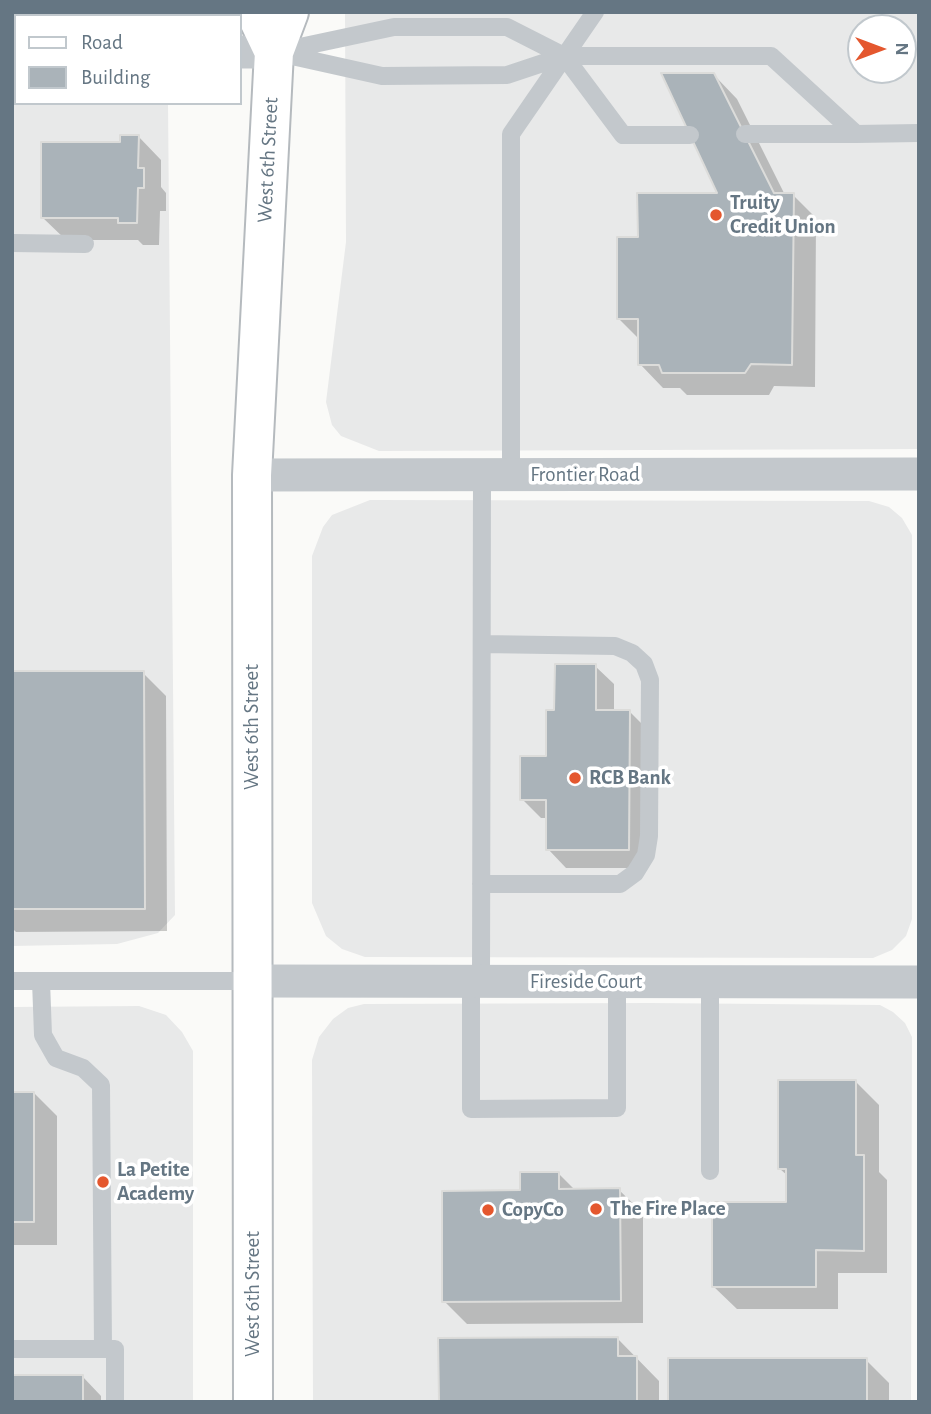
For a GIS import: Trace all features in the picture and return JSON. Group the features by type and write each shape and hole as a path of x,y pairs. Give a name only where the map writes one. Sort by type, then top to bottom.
{"main road":[{"name":"West 6th Street","path":"253,1402 252,475 257,52 255,12"},
{"name":"West 6th Street","path":"257,52 289,12"}],"street":[{"name":"Frontier Road","path":"252,475 919,474"},
{"name":"Fireside Court","path":"253,981 919,982"}],"lane":[{"path":"595,12 511,134 497,475 482,645 481,884 471,1109 617,1108 617,982"},
{"path":"257,52 386,27 507,27 564,56 623,135 690,135"},
{"path":"257,52 382,76 507,75 564,56 771,56 856,134"},
{"path":"745,134 919,133"},
{"path":"12,243 85,244"},
{"path":"481,884 620,884 635,873 646,855 649,836 650,681 643,664 632,653 615,646 482,645"},
{"path":"12,981 253,981"},
{"path":"41,981 43,1035 56,1058 83,1068 101,1084 103,1349"},
{"path":"710,982 710,1171"},
{"path":"12,1349 115,1349 115,1402"}],"shaded area":[{"path":"12,12 172,12 14,14 12,26"},
{"path":"345,12 919,12 919,449 379,451 341,436 332,425 326,402 346,242"},
{"path":"14,74 14,105 168,105 175,915 158,933 117,944 12,946"},
{"path":"370,500 869,501 889,507 902,518 912,535 912,919 906,936 892,950 873,958 365,957 342,949 326,936 312,903 312,556 323,527 332,515"},
{"path":"364,1004 880,1005 905,1023 912,1037 911,1402 313,1402 312,1060 319,1037 333,1019 348,1008"},
{"name":"La Petite Academy","path":"139,1006 166,1015 182,1032 193,1051 193,1402 12,1402 12,1007"}],"building":[{"name":"Truity Credit Union","path":"661,73 714,73 774,193 794,193 792,365 751,364 745,373 662,373 659,365 638,365 638,319 617,319 617,237 638,237 637,193 717,193"},
{"path":"120,135 139,135 138,168 144,168 144,188 138,188 137,223 118,223 118,218 41,218 41,142 120,142"},
{"name":"RCB Bank","path":"555,664 596,664 596,710 630,710 629,850 546,850 546,800 520,800 520,756 546,756 546,710 554,710"},
{"path":"12,671 144,671 145,909 12,909"},
{"path":"778,1080 856,1080 856,1155 864,1155 864,1251 816,1250 816,1287 712,1287 712,1202 786,1202 786,1169 778,1169"},
{"path":"12,1092 34,1092 34,1222 12,1222"},
{"path":"520,1172 559,1172 559,1189 620,1188 621,1301 442,1302 442,1191 520,1190"},
{"path":"618,1337 618,1356 637,1356 637,1402 439,1402 438,1338"},
{"path":"668,1358 867,1358 867,1402 668,1402"},
{"path":"12,1375 83,1375 83,1402 12,1402"}],"place":[{"name":"Truity Credit Union","path":"716,215"},
{"name":"RCB Bank","path":"575,778"},
{"name":"La Petite Academy","path":"103,1182"},
{"name":"The Fire Place","path":"596,1209"},
{"name":"CopyCo","path":"488,1210"}]}
